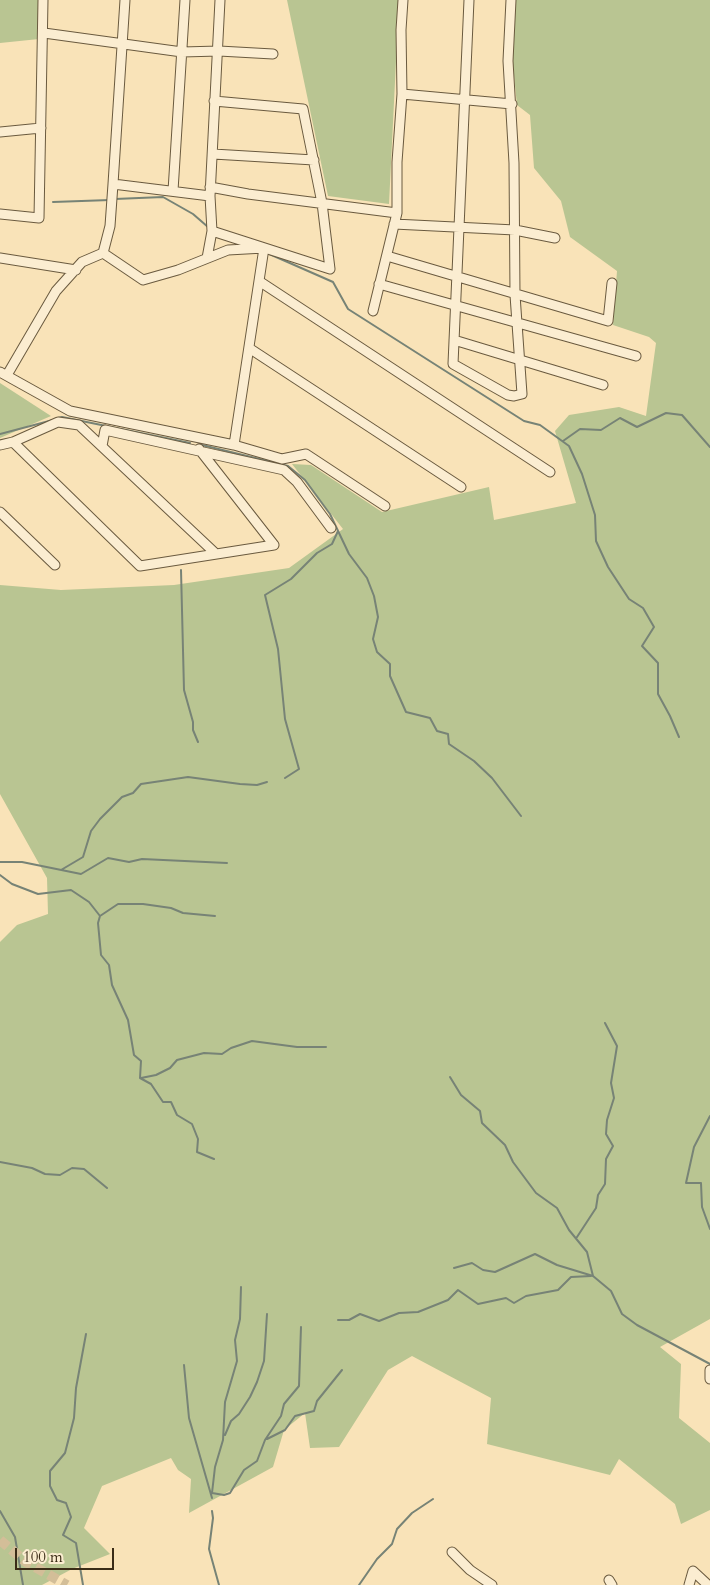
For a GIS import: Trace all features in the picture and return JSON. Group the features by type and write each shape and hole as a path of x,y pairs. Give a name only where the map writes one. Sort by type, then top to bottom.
{"street":[{"path":"0,214 39,218 44,0"},
{"path":"103,253 110,226 125,0"},
{"path":"173,192 185,0"},
{"path":"207,258 212,231 210,192 214,101 219,51 220,0"},
{"path":"373,311 398,213 397,162 402,94 401,30 403,0"},
{"path":"469,0 463,100 460,228 453,364 508,395 522,394 515,295 516,230 512,104 508,62 511,0"},
{"path":"44,33 182,52 219,51 273,54"},
{"path":"402,94 512,104"},
{"path":"212,231 330,268 322,203 303,109 214,101"},
{"path":"0,132 41,128"},
{"path":"212,154 314,160"},
{"path":"113,184 173,192 248,194 398,213"},
{"path":"394,224 516,230 555,238"},
{"path":"103,253 144,280 178,270 228,250 264,248"},
{"path":"234,445 264,248"},
{"path":"103,253 82,262 46,306 22,352 4,374 70,411 234,445 282,459 306,454 385,506"},
{"path":"386,256 608,321 612,283"},
{"path":"0,258 76,270"},
{"path":"259,281 550,472"},
{"path":"380,284 636,356"},
{"path":"454,340 603,385"},
{"path":"249,348 462,486"},
{"path":"0,445 14,442 58,422 79,425 215,553"},
{"path":"102,446 105,430 284,470 297,482 331,528"},
{"path":"14,442 140,566 274,545 200,451 193,438"},
{"path":"0,512 55,565"},
{"path":"710,1370 710,1379"},
{"path":"452,1552 470,1570 492,1585"},
{"path":"689,1585 694,1571 708,1585"}],"green space":[{"path":"0,0 39,0 39,39 0,43"},
{"path":"287,0 399,0 389,204 328,196"},
{"path":"515,0 710,0 710,1319 660,1347 681,1364 679,1418 710,1443 710,1510 681,1524 675,1504 619,1459 610,1475 487,1444 491,1398 412,1356 388,1370 339,1447 310,1448 305,1413 284,1430 273,1467 189,1513 191,1479 178,1470 171,1458 102,1486 84,1528 110,1554 72,1569 42,1585 0,1585 0,942 17,925 48,914 47,878 0,794 0,585 61,590 174,585 289,568 343,529 292,464 311,465 382,512 489,487 494,520 576,503 555,431 569,415 619,407 646,416 656,343 649,337 613,325 617,271 570,237 561,201 534,168 530,115 517,105 512,56"},
{"path":"0,383 51,416 0,438"}],"waterway":[{"path":"115,199 163,197 193,214 208,227"},
{"path":"53,202 110,200"},
{"path":"267,253 333,282 348,309 524,421 540,425 569,446 582,474 595,515 596,541 608,567 629,599 643,608 654,627 642,646 658,663 658,694 679,737"},
{"path":"563,441 580,429 601,430 620,418 637,427 666,413 682,415 710,447"},
{"path":"58,418 62,417 190,443"},
{"path":"0,434 53,420"},
{"path":"202,445 288,466 305,480 330,514 349,554 367,578 374,596 378,617 373,639 377,652 390,664 390,676 406,712 430,718 437,731 448,734 449,744 474,761 492,778 521,816"},
{"path":"285,778 299,769 285,719 278,649 265,595 291,579 317,553 332,544 338,531"},
{"path":"181,570 184,690 193,722 193,730 198,742"},
{"path":"61,870 83,857 91,831 100,819 122,797 133,793 141,784 188,777 240,784 257,785 267,782"},
{"path":"0,862 22,862 81,874 108,858 129,862 142,859 227,863"},
{"path":"0,875 12,884 38,894 71,890 89,902 100,916 98,923 101,955 109,965 112,985 128,1020 134,1055 141,1061 140,1078 151,1084 163,1102 171,1102 177,1115 192,1124 198,1139 197,1152 214,1159"},
{"path":"100,916 118,904 143,904 171,908 183,913 215,916"},
{"path":"577,1237 596,1208 598,1195 605,1184 606,1159 613,1146 606,1134 607,1120 614,1098 611,1083 617,1046 605,1023"},
{"path":"141,1078 156,1075 170,1068 177,1060 204,1053 222,1054 231,1048 252,1041 297,1047 326,1047"},
{"path":"450,1077 461,1095 480,1111 482,1123 505,1145 513,1162 536,1193 557,1208 569,1230 587,1252 593,1276"},
{"path":"710,1116 694,1147 686,1183 701,1183 702,1207 710,1229"},
{"path":"0,1162 32,1168 45,1174 60,1175 72,1168 84,1169 107,1188"},
{"path":"454,1268 472,1263 483,1270 495,1272 535,1254 557,1265 593,1276 611,1291 622,1314 637,1325 710,1364"},
{"path":"338,1320 349,1320 360,1314 379,1321 399,1313 418,1312 448,1300 458,1290 478,1304 506,1298 514,1303 526,1296 558,1290 571,1277 591,1276"},
{"path":"241,1287 240,1319 235,1340 237,1361 225,1402 223,1440 215,1467 212,1493 224,1495 230,1493 244,1470 257,1461 265,1440 281,1416 284,1404 299,1386 301,1327"},
{"path":"225,1435 231,1421 239,1414 257,1382 264,1361 267,1314"},
{"path":"83,1585 76,1543 63,1535 71,1517 66,1503 57,1500 50,1486 50,1471 65,1453 74,1418 76,1388 86,1334"},
{"path":"184,1365 189,1418 212,1498"},
{"path":"267,1439 285,1430 295,1416 314,1411 317,1401 342,1370"},
{"path":"359,1585 377,1559 392,1544 397,1529 412,1513 433,1499"},
{"path":"0,1511 15,1537 23,1585"},
{"path":"212,1511 213,1518 209,1549 219,1585"}],"tunnel":[{"path":"0,1540 26,1562 67,1585"}]}
